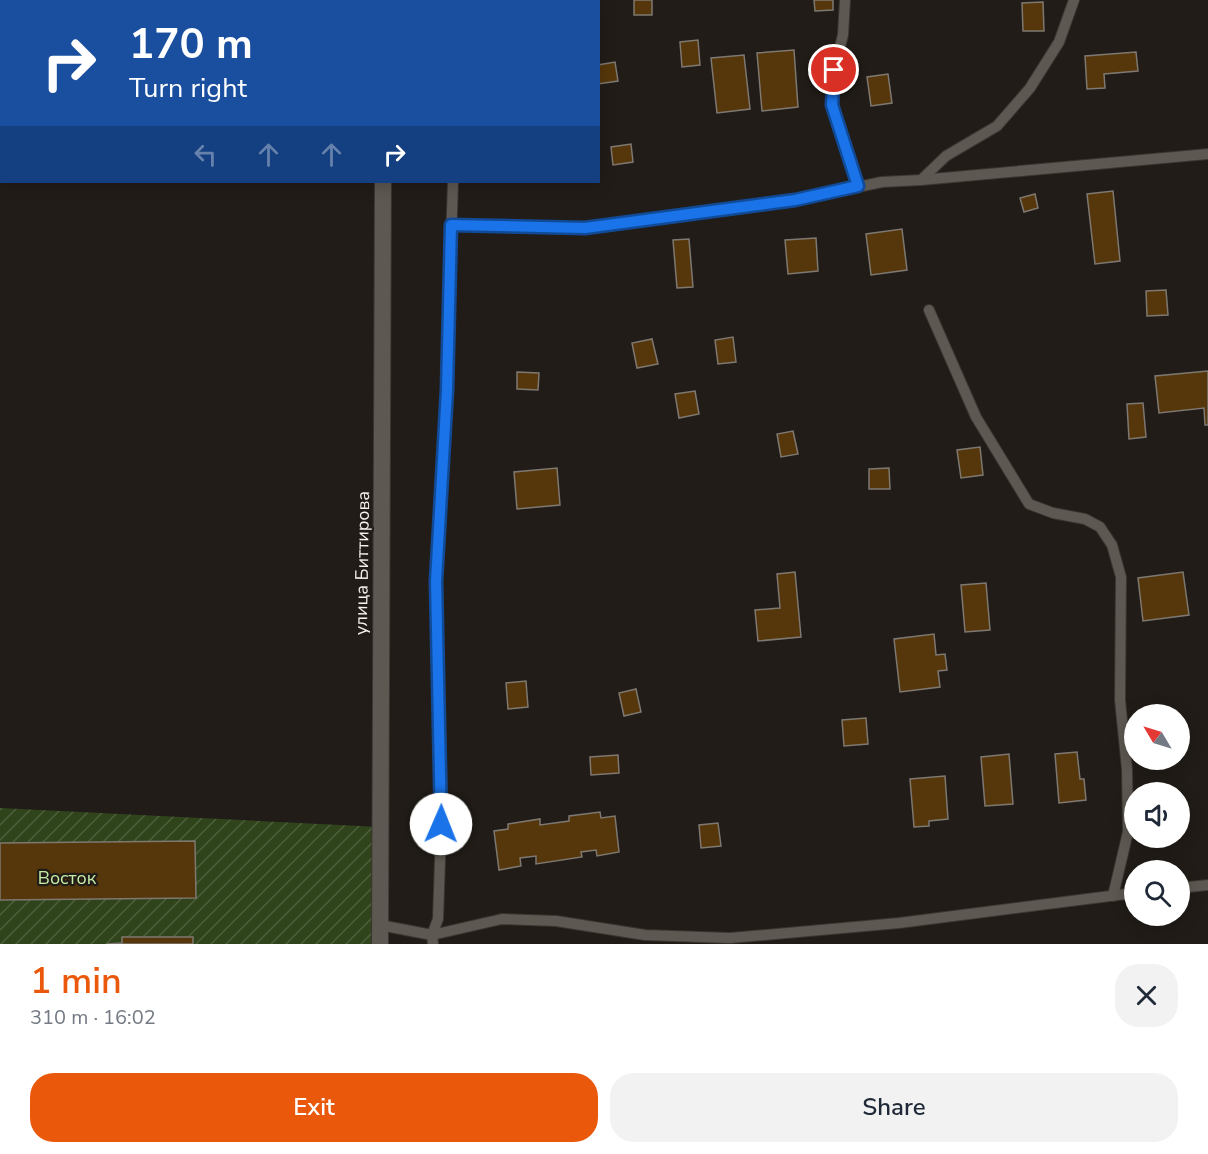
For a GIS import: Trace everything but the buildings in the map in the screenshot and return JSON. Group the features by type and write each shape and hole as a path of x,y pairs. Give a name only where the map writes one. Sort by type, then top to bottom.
{"street":[{"name":"улица Биттирова","path":"380,944 383,183"}],"lane":[{"path":"845,0 843,35 834,70 832,105 858,186"},
{"path":"921,180 946,156 997,126 1030,88 1059,42 1074,0"},
{"path":"451,225 585,228 783,202 882,182 1208,154"},
{"path":"435,941 438,919 442,800 436,581 447,390 453,183"},
{"path":"929,310 976,417 1029,504 1053,513 1085,519 1100,527 1112,545 1121,577 1120,700 1127,769 1128,832 1113,896"},
{"path":"1190,887 1208,885"},
{"path":"380,925 435,941 502,919 556,921 645,935 730,938 899,923 1124,894"}],"green space":[{"name":"Восток","path":"0,808 380,827 380,944 0,944"}],"route":[{"path":"441,824 435,618 447,390 451,225 585,228 795,200 858,186 832,105 834,70"}]}
